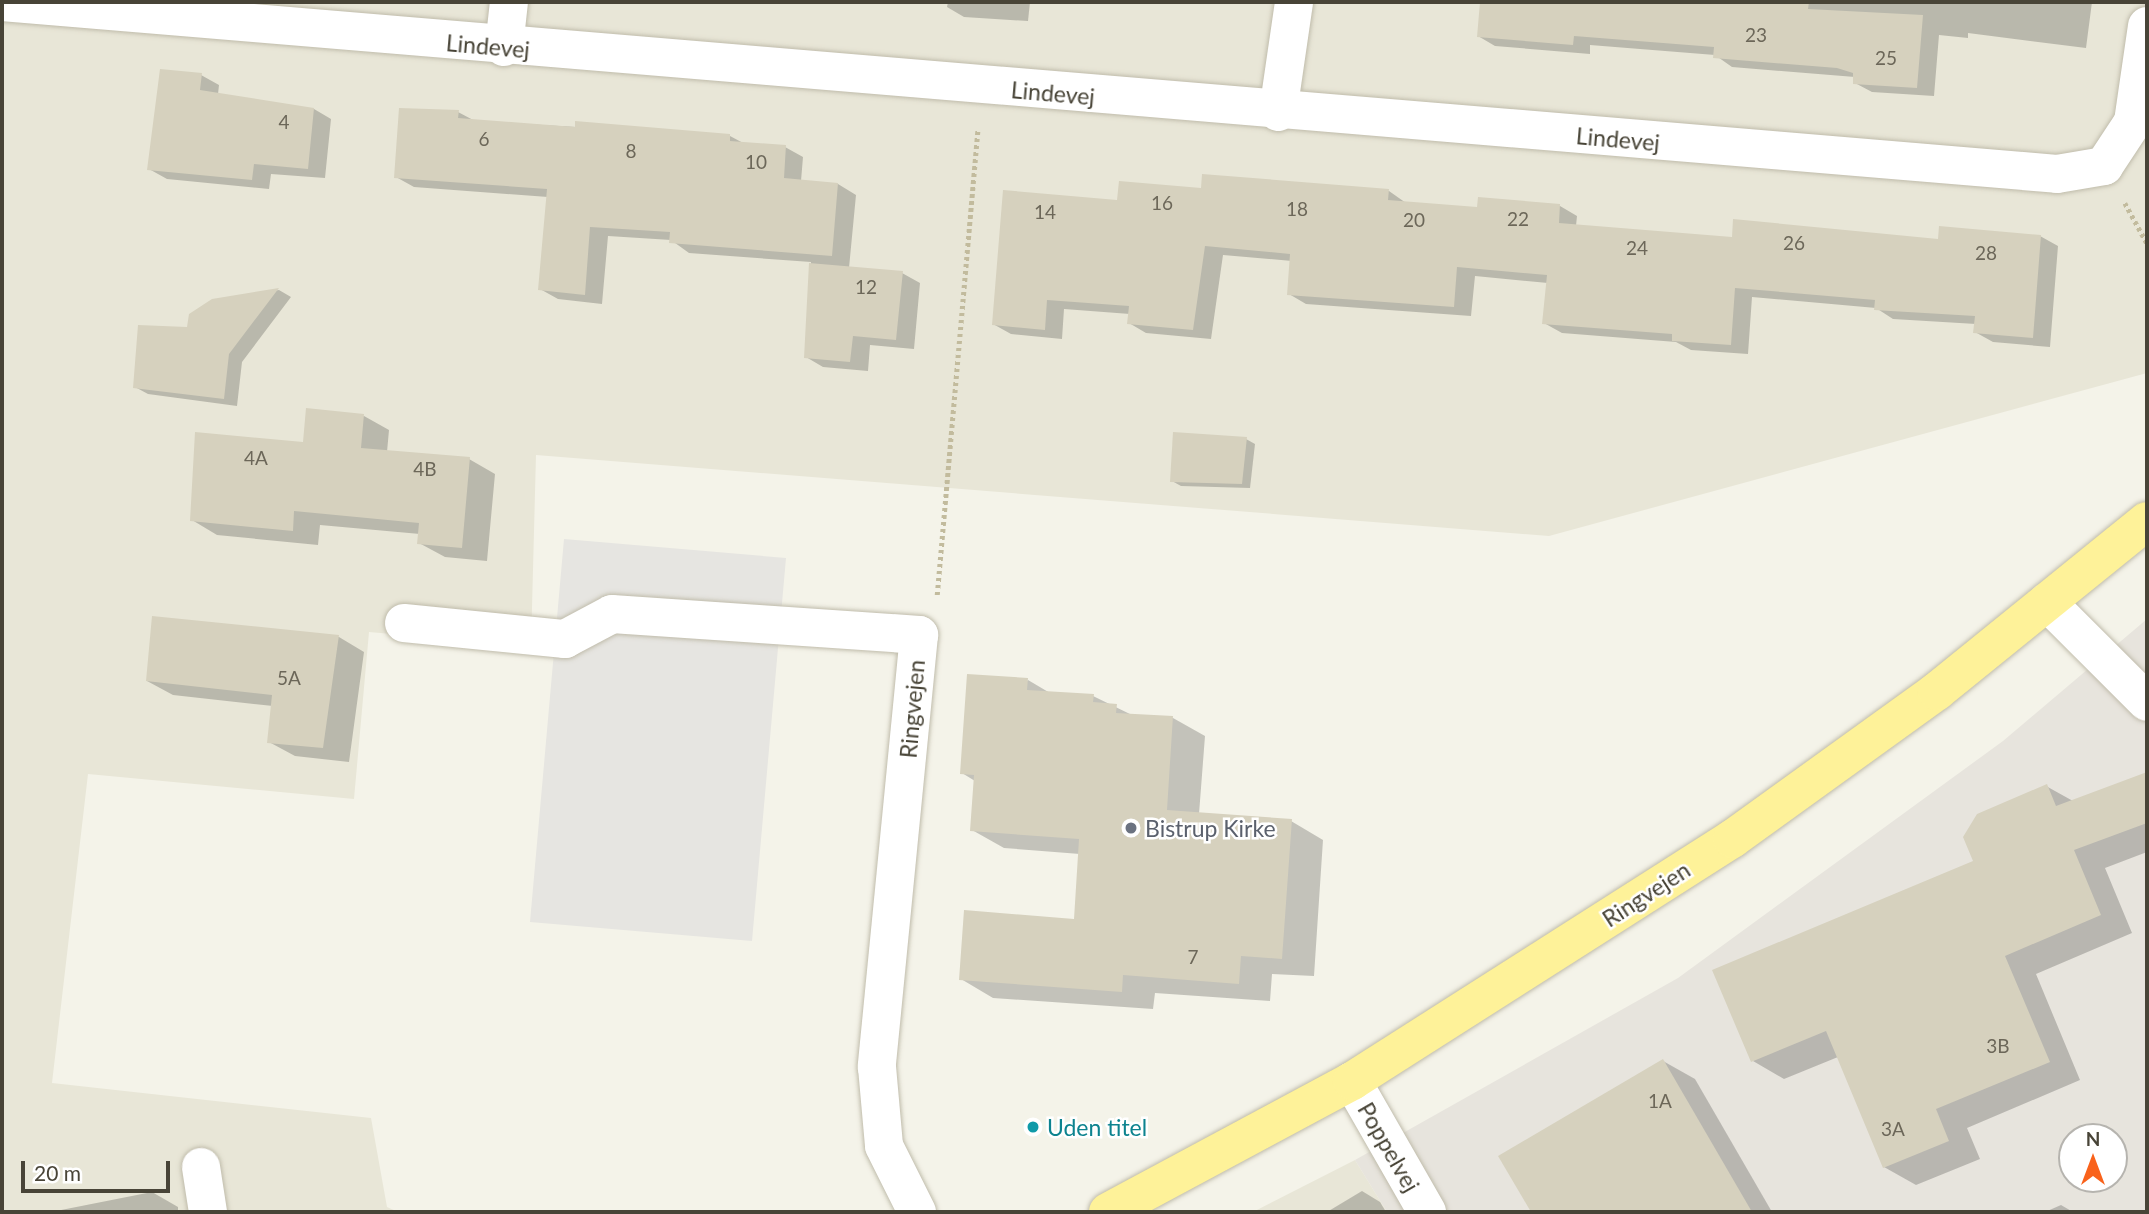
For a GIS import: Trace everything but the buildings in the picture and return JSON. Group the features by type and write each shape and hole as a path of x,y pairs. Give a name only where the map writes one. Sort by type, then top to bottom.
{"main road":[{"name":"Ringvejen","path":"1108,1212 1352,1081 1732,839 1937,691 2146,526"}],"street":[{"name":"Lindevej","path":"2,2 1278,112 2057,174 2104,166 2133,122 2147,26"},
{"path":"504,47 509,2"},
{"path":"1278,112 1294,2"},
{"path":"2048,602 2147,702"},
{"name":"Ringvejen","path":"404,623 565,639 612,614 919,635 877,1067 884,1146 917,1212"},
{"name":"Poppelvej","path":"1352,1081 1427,1212"},
{"path":"201,1167 208,1212"}],"path":[{"path":"919,635 936,614 982,87"}],"shaded area":[{"path":"2,2 2147,2 2147,373 1549,536 536,455 531,646 369,632 354,799 88,774 52,1083 371,1118 387,1207 398,1212 2,1212"},
{"path":"564,539 786,558 752,941 530,922"},
{"path":"2147,619 2147,1212 1387,1212 1355,1160 1678,978 2003,741"},
{"path":"1355,1160 1387,1212 1253,1212"}],"place":[{"name":"Bistrup Kirke","path":"1131,828"},
{"name":"Uden titel","path":"1033,1127"}]}
